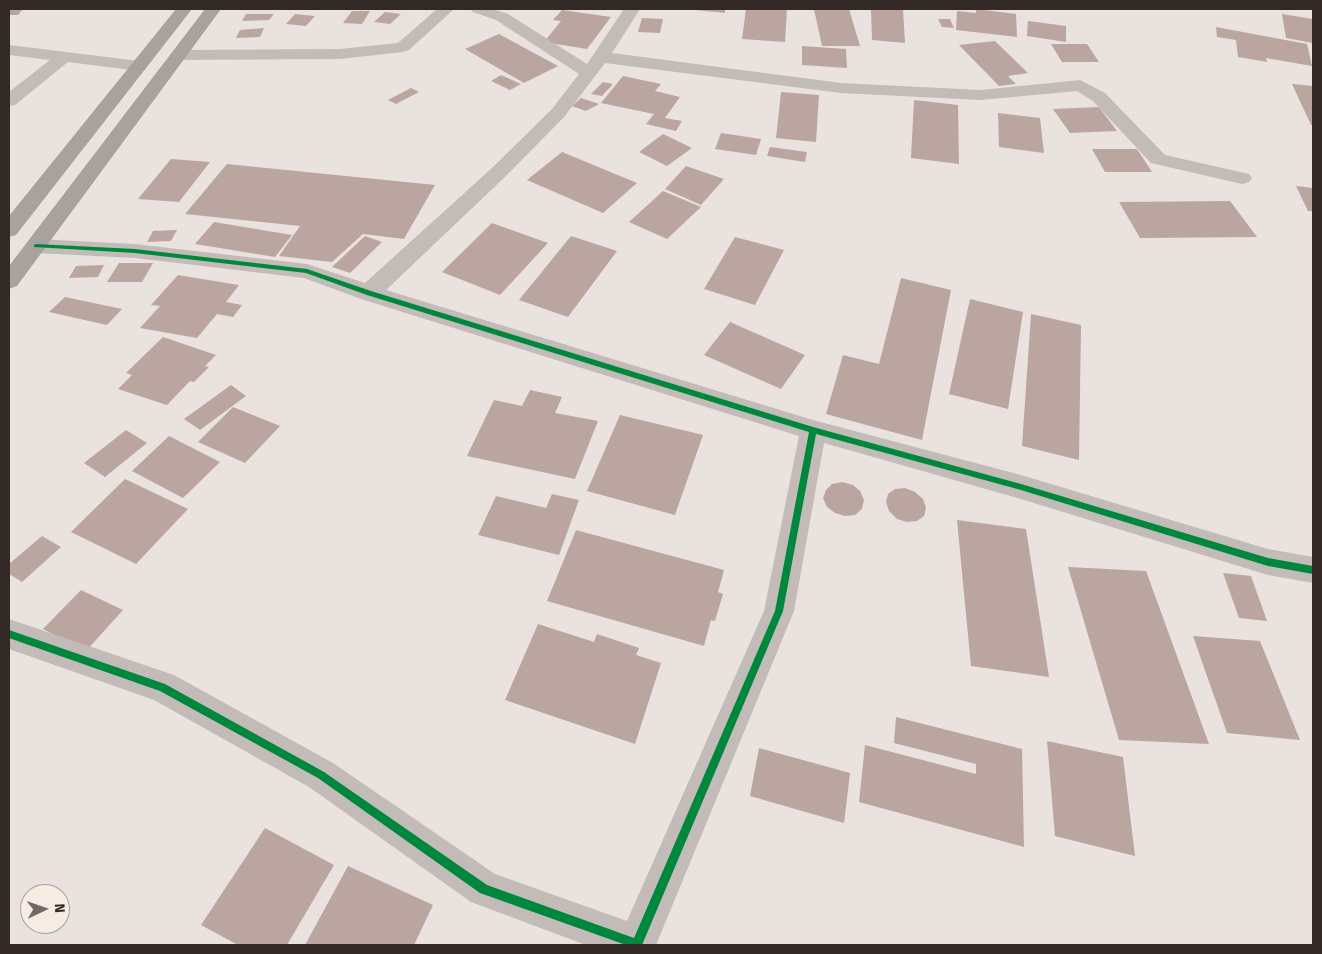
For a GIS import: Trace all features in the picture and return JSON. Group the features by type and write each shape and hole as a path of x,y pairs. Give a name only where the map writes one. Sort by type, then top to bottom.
{"highway":[{"path":"9,230 184,9"},
{"path":"9,281 213,9"}],"street":[{"path":"180,54 340,54 403,48 446,9"},
{"path":"478,9 502,17 588,72"},
{"path":"369,293 558,113 601,57 632,9"},
{"path":"9,50 139,66"},
{"path":"9,101 66,56"},
{"path":"601,57 841,88 982,95 1080,85 1099,97 1158,159 1242,178"},
{"path":"36,246 135,251 307,271 369,293 813,430 1021,488 1268,562 1313,570"},
{"path":"9,634 162,688 321,775 484,889 637,945 779,611 813,430"}],"building":[{"path":"9,9 23,9 18,15 9,15"},
{"path":"686,9 725,9 725,13"},
{"path":"746,9 787,9 785,42 742,39"},
{"path":"814,9 849,9 860,46 822,46"},
{"path":"871,9 903,9 905,43 872,40"},
{"path":"976,9 1016,14 1017,37 956,30 957,11 976,13"},
{"path":"562,10 611,17 587,49 544,42 561,21 553,20"},
{"path":"352,11 370,11 362,24 343,23"},
{"path":"385,12 401,14 390,24 374,22"},
{"path":"246,14 274,14 269,20 242,21"},
{"path":"295,14 315,16 306,26 286,24"},
{"path":"1282,14 1313,19 1313,43 1286,38"},
{"path":"642,18 663,19 660,33 638,32"},
{"path":"938,19 950,19 954,28 942,27"},
{"path":"1028,21 1066,26 1066,42 1027,36"},
{"path":"1216,27 1307,44 1312,66 1266,58 1267,62 1238,57 1236,40 1217,37"},
{"path":"264,28 260,37 236,38 240,30"},
{"path":"499,34 558,66 524,83 465,49"},
{"path":"995,41 1028,73 1008,76 1016,84 999,86 959,45"},
{"path":"1051,44 1087,44 1099,62 1062,62"},
{"path":"802,46 846,49 847,68 802,65"},
{"path":"501,75 521,84 510,90 491,81"},
{"path":"623,76 661,84 655,91 680,97 665,118 682,121 676,131 646,124 654,114 601,103"},
{"path":"603,82 613,84 602,96 591,94"},
{"path":"1292,84 1313,86 1313,125 1311,125"},
{"path":"411,88 419,92 396,104 388,100"},
{"path":"781,92 819,95 816,142 776,138"},
{"path":"581,98 599,104 586,111 572,106"},
{"path":"914,100 958,105 959,164 911,158"},
{"path":"1099,107 1117,131 1070,133 1053,109"},
{"path":"998,113 1040,118 1044,153 999,147"},
{"path":"721,133 761,139 756,155 715,149"},
{"path":"663,134 692,148 667,166 639,152"},
{"path":"770,147 807,152 805,162 767,156"},
{"path":"1092,149 1137,149 1152,172 1105,172"},
{"path":"562,152 637,183 603,213 527,180"},
{"path":"171,159 210,162 179,202 138,199"},
{"path":"227,164 435,185 404,239 363,234 332,262 279,256 300,226 185,214"},
{"path":"686,166 724,179 701,205 665,189"},
{"path":"1296,186 1313,188 1313,211 1308,211"},
{"path":"663,191 701,207 667,239 629,222"},
{"path":"1230,201 1257,237 1140,238 1119,202"},
{"path":"214,222 292,235 275,257 195,244"},
{"path":"492,223 548,243 500,295 442,272"},
{"path":"177,230 171,241 147,242 153,231"},
{"path":"365,236 382,242 350,273 332,267"},
{"path":"571,236 617,251 568,317 519,300"},
{"path":"735,237 784,250 755,305 704,289"},
{"path":"119,263 153,263 142,282 107,282"},
{"path":"104,265 98,277 69,278 76,266"},
{"path":"178,275 239,285 226,302 242,305 233,317 217,314 197,338 140,328 160,306 151,305"},
{"path":"901,278 951,290 922,440 826,414 843,355 879,364"},
{"path":"65,297 122,309 107,325 49,312"},
{"path":"970,299 1023,312 1008,409 949,394"},
{"path":"1031,314 1081,325 1079,460 1022,446"},
{"path":"730,322 805,355 781,389 704,355"},
{"path":"163,337 216,355 205,366 209,367 194,382 190,381 167,405 118,389 132,375 126,373"},
{"path":"231,385 246,396 200,430 184,419"},
{"path":"530,390 562,397 555,413 598,421 575,479 467,456 494,400 522,406"},
{"path":"233,407 280,426 245,463 198,442"},
{"path":"620,415 703,435 675,515 587,491"},
{"path":"126,430 147,443 105,477 84,463"},
{"path":"169,436 220,462 183,498 132,471"},
{"path":"125,479 188,509 136,564 71,532"},
{"path":"842,482 853,485 860,491 864,500 862,509 855,515 845,516 835,513 827,507 823,498 826,490 832,484"},
{"path":"905,488 915,492 923,499 926,508 924,516 917,521 907,522 897,519 889,511 886,502 888,494 895,489"},
{"path":"552,494 579,500 559,555 478,535 496,496 546,508"},
{"path":"957,520 1026,529 1049,677 971,666"},
{"path":"576,530 724,570 718,592 723,594 715,621 711,620 704,646 547,601"},
{"path":"42,536 61,547 22,582 9,574 9,564"},
{"path":"1068,567 1146,571 1209,744 1119,740"},
{"path":"1223,573 1251,576 1267,621 1239,618"},
{"path":"81,590 123,610 86,651 43,629"},
{"path":"538,624 594,642 597,634 639,648 636,655 661,663 635,744 505,700"},
{"path":"1193,636 1260,641 1300,740 1227,733"},
{"path":"896,717 1022,749 1024,847 859,802 865,745 976,774 976,764 894,743"},
{"path":"1047,741 1123,757 1135,856 1055,836"},
{"path":"759,748 850,773 844,823 750,796"},
{"path":"265,828 334,865 287,945 238,945 201,925"},
{"path":"348,866 433,905 414,945 305,945"}],"cycle path":[{"path":"36,246 135,251 307,271 369,293 813,430 1021,487 1268,562 1313,570"},
{"path":"9,634 162,687 321,775 484,889 637,944 779,611 813,430"}]}
